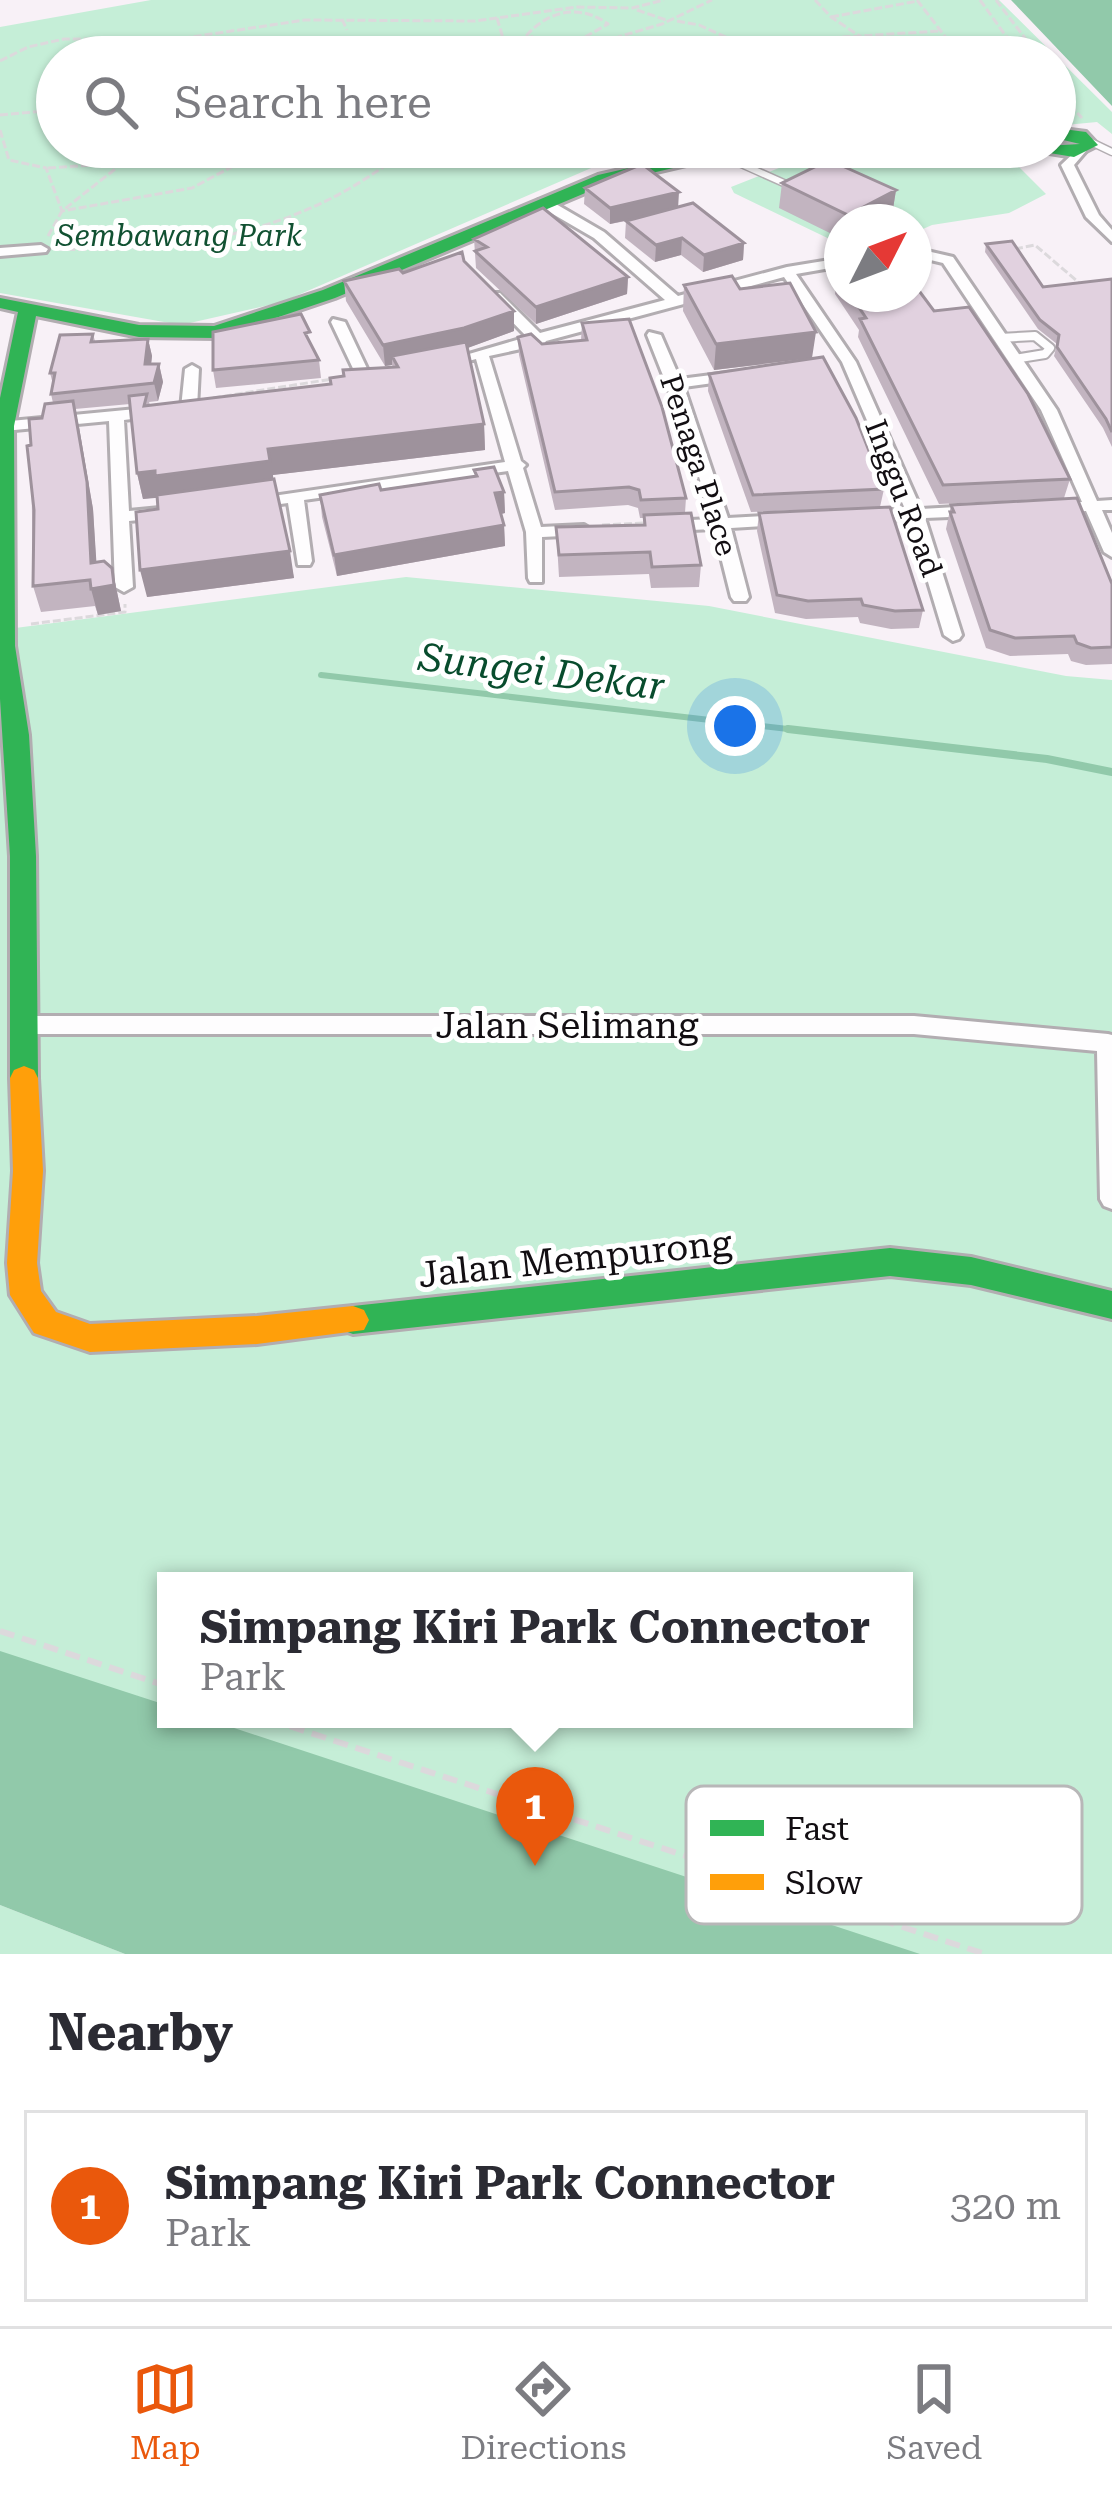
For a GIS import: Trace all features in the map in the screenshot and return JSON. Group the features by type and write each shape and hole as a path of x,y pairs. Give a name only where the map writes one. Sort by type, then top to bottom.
{"street":[{"path":"21,1025 23,856 17,735 4,646 1,543 14,305 139,331 216,332 329,294 544,203 640,168"},
{"path":"1068,168 1093,217 1112,238"},
{"path":"544,203 599,236 676,302"},
{"path":"599,236 624,229"},
{"path":"0,251 41,248"},
{"path":"932,256 948,260 1060,431 1112,552"},
{"path":"435,365 824,265"},
{"name":"Inggu Road","path":"787,271 849,362 914,514 953,635"},
{"path":"489,291 539,341"},
{"path":"338,322 356,381 388,375"},
{"name":"Penaga Place","path":"653,335 676,384 740,597"},
{"path":"482,356 518,465 534,532 536,578"},
{"path":"826,364 849,362"},
{"path":"189,408 192,369"},
{"path":"676,384 752,374"},
{"path":"4,426 219,404"},
{"path":"116,417 124,587"},
{"path":"236,505 518,465"},
{"path":"295,497 304,561"},
{"path":"1042,508 1112,505"},
{"path":"850,517 1000,510"},
{"path":"122,517 170,512"},
{"path":"652,524 807,519"},
{"path":"534,532 610,529"},
{"name":"Jalan Selimang","path":"21,1025 914,1024 1110,1044"},
{"name":"Jalan Mempurong","path":"21,1025 28,1171 22,1262 26,1294 45,1323 90,1338 235,1332 890,1262 971,1270 1112,1305"},
{"path":"1110,1044 1112,1199"}],"lane":[{"path":"750,168 799,190"},
{"path":"1000,338 1035,336 1050,348 1045,354 1014,359"}],"path":[{"path":"196,36 272,23 341,19 447,22 577,7 632,8 664,0"},
{"path":"614,36 695,13 712,0"},
{"path":"815,0 858,36"},
{"path":"980,0 1006,36"},
{"path":"996,0 1023,36"},
{"path":"831,16 917,1 946,36"},
{"path":"632,8 724,36"},
{"path":"529,36 539,21 569,12 596,15 608,24 587,36"},
{"path":"497,18 502,36"},
{"path":"341,19 347,30"},
{"path":"872,36 939,31"},
{"path":"0,61 36,45"},
{"path":"0,115 36,112"},
{"path":"0,130 9,160"},
{"path":"0,160 36,166"},
{"path":"46,168 62,211"},
{"path":"114,168 62,211 41,248 119,249 244,232 343,196 386,168"},
{"path":"62,211 192,188 230,168"},
{"path":"1024,263 1015,249 1035,245 1084,287 1065,289"},
{"path":"586,526 652,524"},
{"path":"15,626 125,612 124,587"},
{"path":"0,1631 157,1683"},
{"path":"295,1728 686,1856"},
{"path":"893,1924 985,1954"}],"green space":[{"name":"Sembawang Park","path":"151,0 999,0 1035,36 36,36 36,168 591,168 282,302 181,325 0,293 0,27"},
{"name":"Sembawang Park","path":"1076,76 1112,112 1112,134 1097,122 1076,124"},
{"path":"779,168 1020,168 1046,194 1009,213 932,225 932,204 824,204 824,236 734,193 731,187"},
{"path":"406,577 709,606 1066,676 1112,680 1112,1954 500,1954 0,1777 0,630"},
{"path":"0,1905 125,1954 0,1954"}],"shaded area":[{"path":"1011,0 1112,0 1112,106 1076,68 1076,36 1045,36"},
{"path":"0,1651 157,1702 157,1728 234,1728 686,1877 686,1924 829,1924 920,1954 125,1954 0,1905"}],"building":[{"path":"632,168 647,168 679,192 610,208 585,188"},
{"path":"813,168 847,168 896,190 869,204 825,204 782,183"},
{"path":"693,203 744,243 704,255 682,238 656,245 626,221"},
{"path":"543,208 628,277 536,307 475,251 487,247 474,239"},
{"path":"1012,241 1043,287 1112,279 1112,432 1057,347 1059,335 1040,320 986,244"},
{"path":"462,252 464,261 514,311 464,328 383,345 344,281 399,269 403,273"},
{"path":"732,276 740,289 790,283 816,332 716,344 684,285"},
{"path":"969,307 1028,394 1070,479 943,485 860,319 866,318 862,312"},
{"path":"301,314 319,360 213,370 213,332"},
{"path":"629,319 662,407 686,498 641,500 639,490 629,487 555,492 518,337 531,334 542,344 587,340 582,323"},
{"path":"93,334 91,342 148,339 145,364 159,364 154,383 51,394 55,373 50,373 60,335"},
{"path":"466,342 484,424 268,449 270,461 155,476 155,471 137,473 129,396 147,394 144,406 331,384 330,378 344,376 343,370 398,367 392,356"},
{"path":"823,357 856,418 884,489 753,495 709,374"},
{"path":"73,401 87,482 91,563 104,561 112,568 114,585 91,589 90,580 33,586 29,419 42,418 45,404"},
{"path":"494,467 504,492 495,493 504,525 334,555 320,495 379,484 381,490 477,476 474,470"},
{"path":"274,479 290,551 140,570 136,512 158,509 157,495"},
{"path":"1077,498 1112,584 1112,647 1091,648 1077,643 1074,636 1015,638 990,630 951,505"},
{"path":"890,507 923,610 895,611 863,605 861,599 808,601 777,595 759,513"},
{"path":"691,513 701,565 652,567 650,552 559,555 556,527 645,525 644,515"}],"waterway":[{"name":"Sungei Dekar","path":"321,675 814,732"},
{"name":"Sungei Dekar","path":"788,729 1047,759 1112,772"}],"traffic: fast":[{"path":"1076,135 1090,145 1076,151"},
{"path":"0,303 139,331 216,332 329,294 604,179 651,168"},
{"path":"24,1078 23,856 17,735 4,646 4,426 28,308"},
{"path":"353,1320 890,1262 971,1271 1112,1305"}],"traffic: slow":[{"path":"24,1078 28,1171 22,1263 26,1295 45,1323 90,1338 353,1320"}],"place":[{"name":"Simpang Kiri Park Connector","path":"535,1866"}]}
